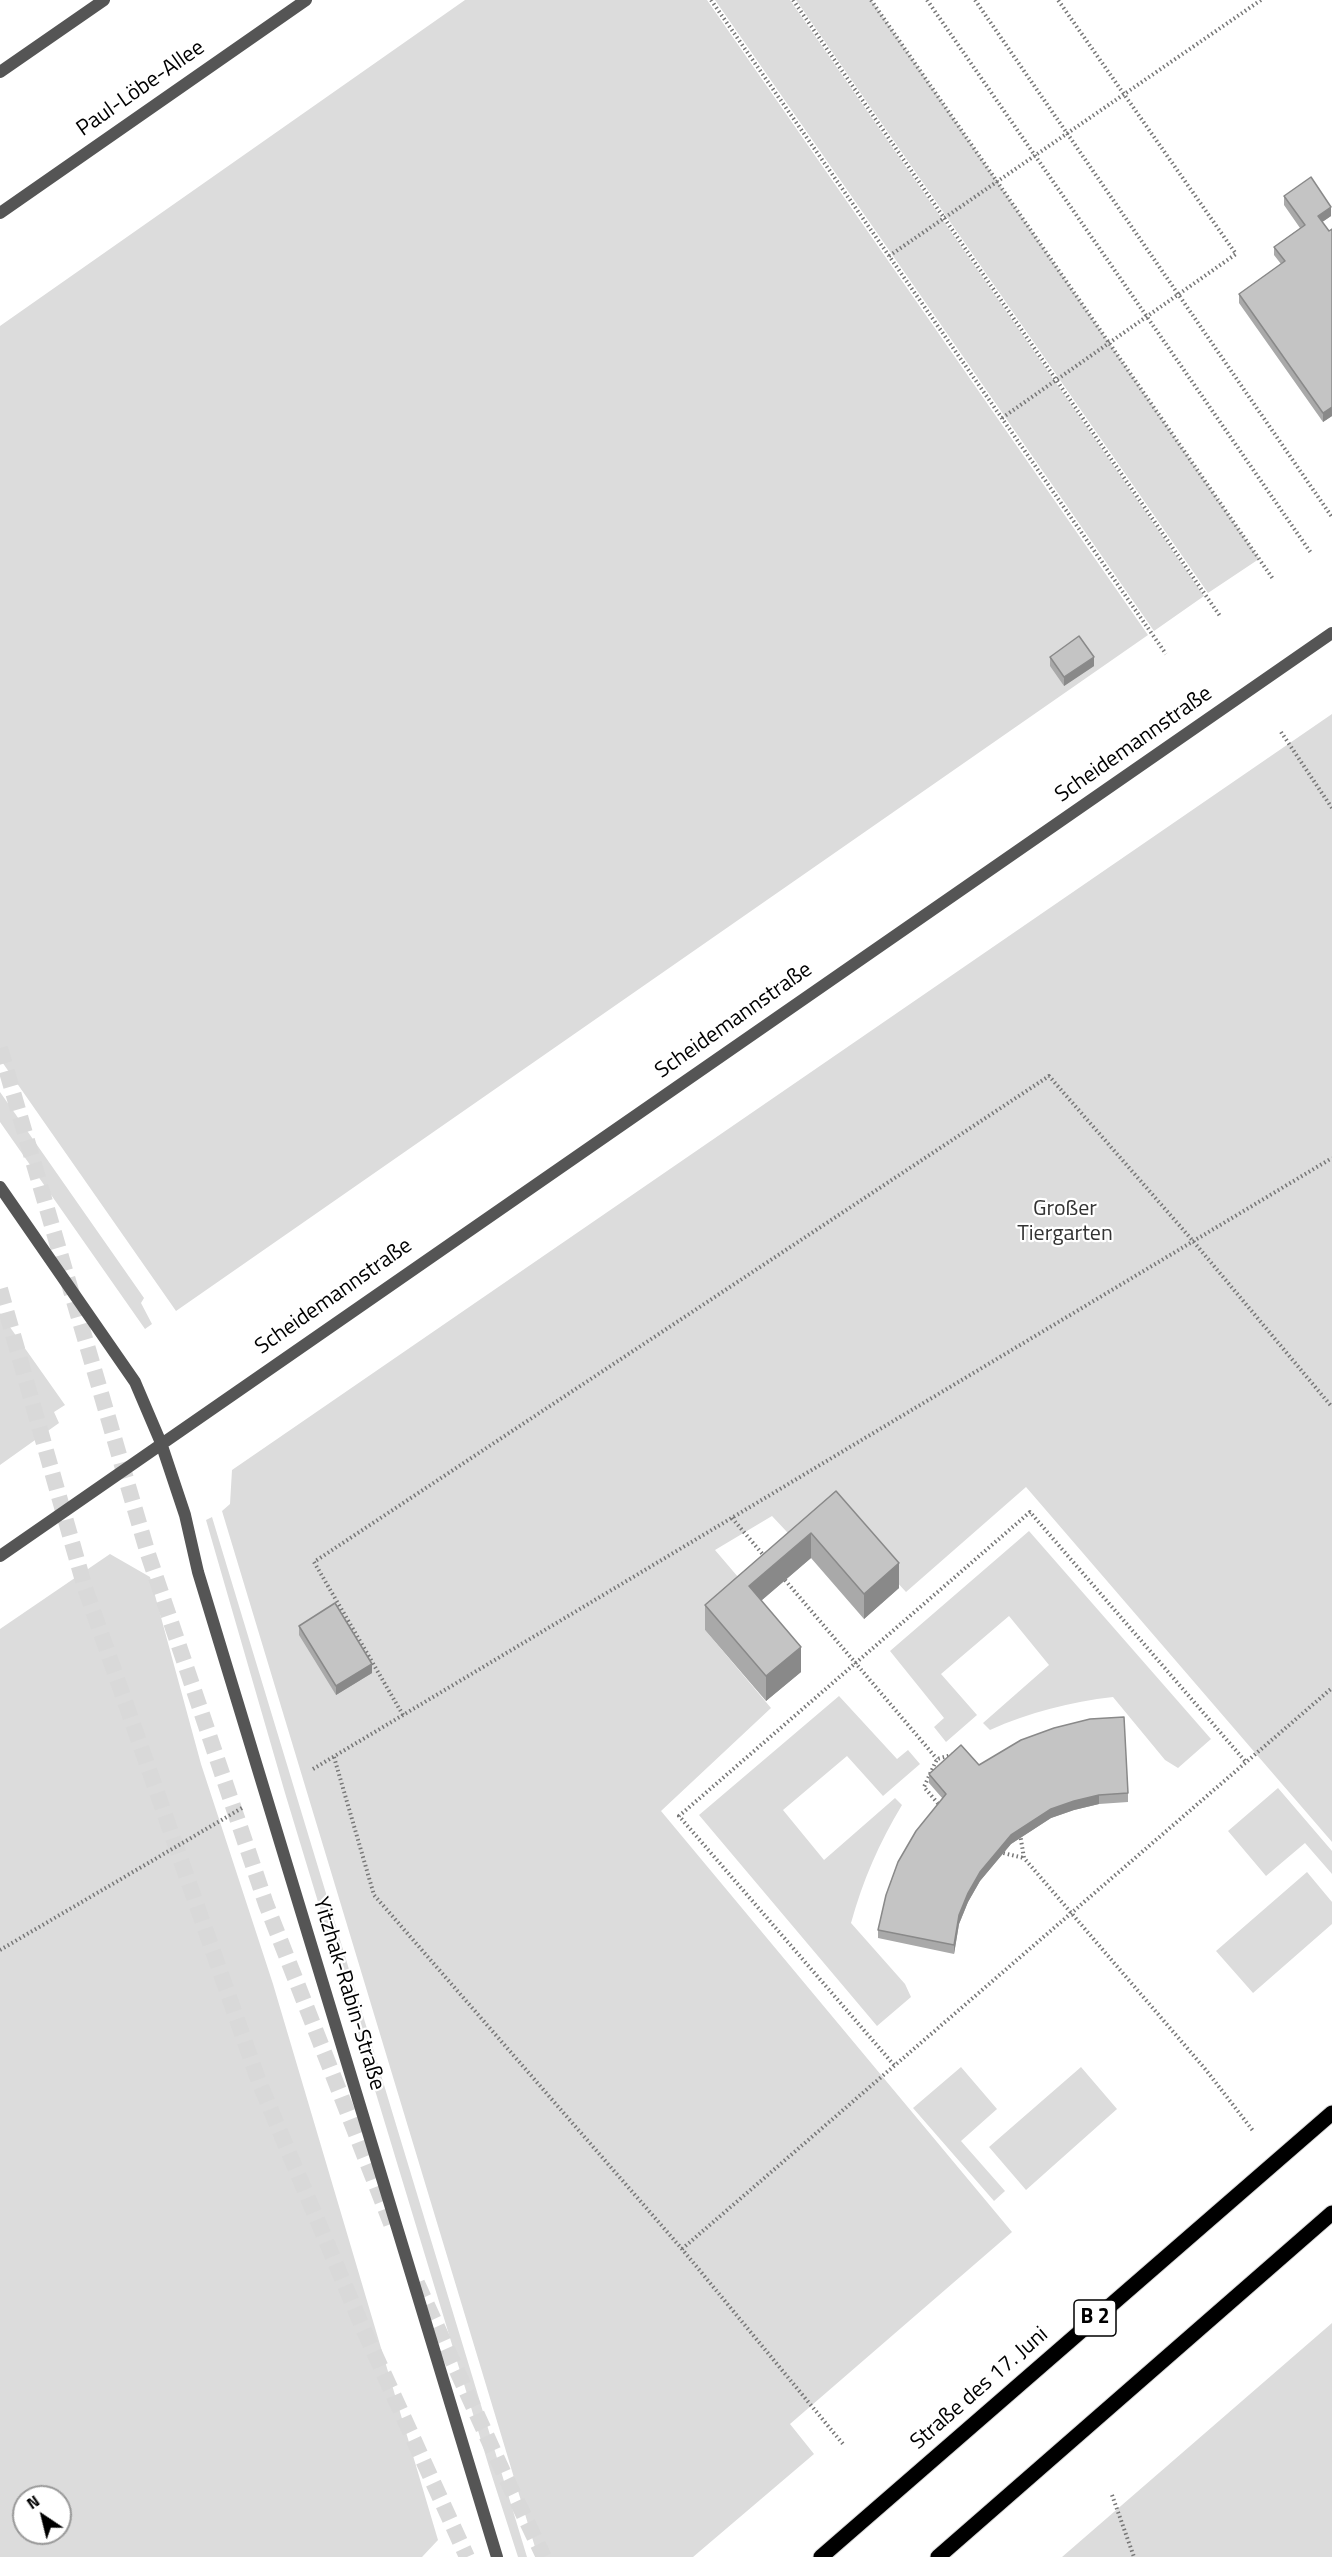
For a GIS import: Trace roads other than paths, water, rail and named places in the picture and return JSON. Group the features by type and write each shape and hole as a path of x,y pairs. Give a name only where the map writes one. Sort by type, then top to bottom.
{"main road":[{"name":"Straße des 17. Juni","path":"821,2557 1332,2113"},
{"path":"938,2557 1332,2213"}],"street":[{"path":"0,72 104,0"},
{"name":"Paul-Löbe-Allee","path":"0,213 306,0"},
{"name":"Scheidemannstraße","path":"0,1556 1332,633"},
{"name":"Yitzhak-Rabin-Straße","path":"0,1187 135,1382 161,1443 190,1532 201,1583 497,2557"}],"tunnel":[{"path":"0,1048 148,1554 266,1904 392,2226"},
{"path":"0,1289 85,1588 259,2082 362,2326 467,2557"},
{"path":"417,2283 544,2557"}],"park label":[{"name":"Großer Tiergarten","path":"1065,1222"}]}
